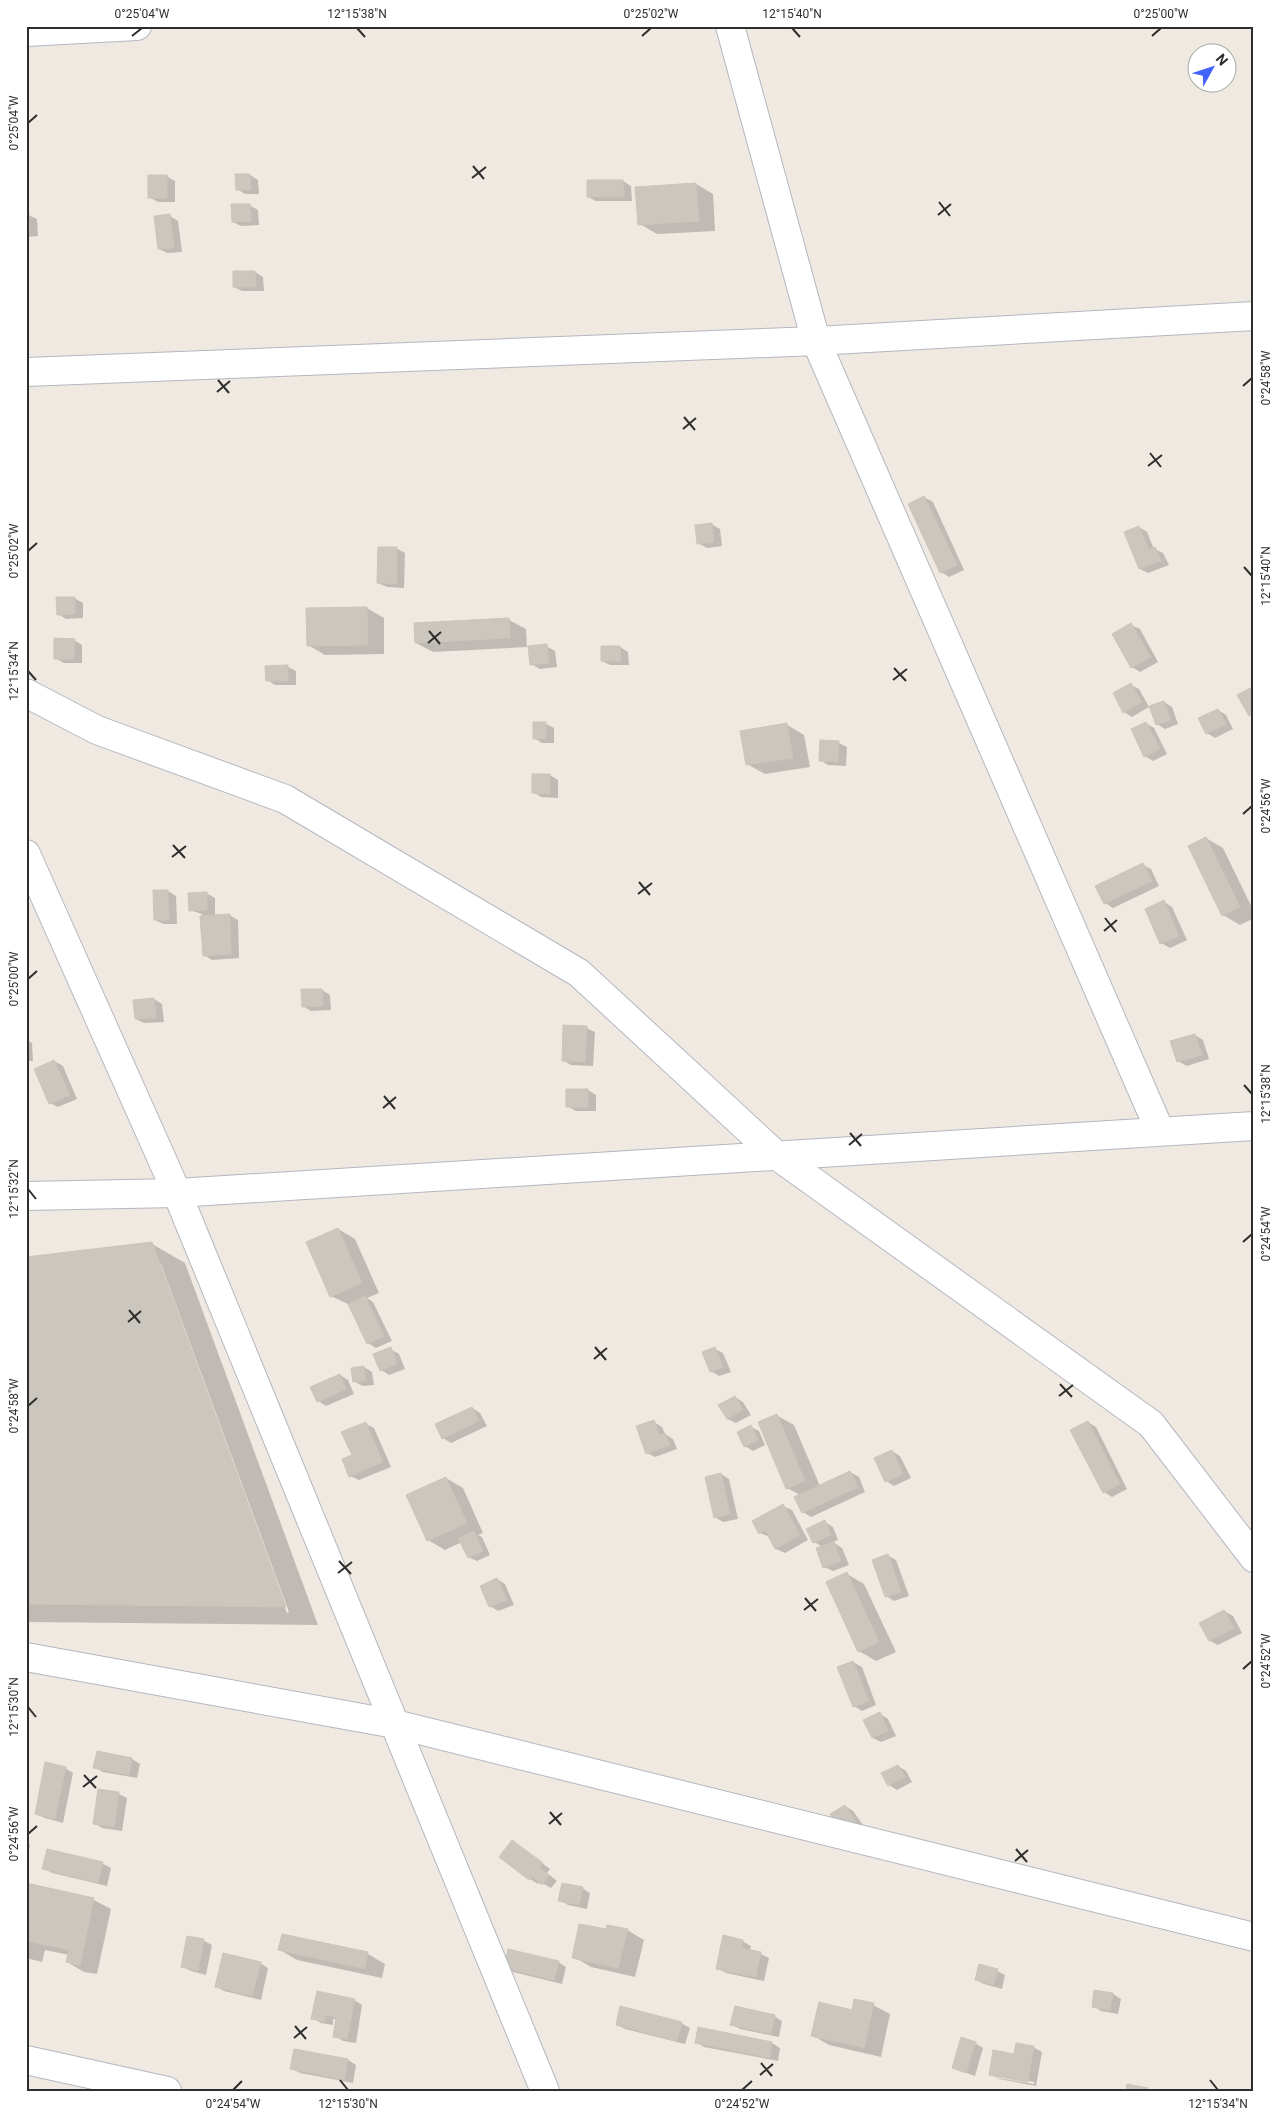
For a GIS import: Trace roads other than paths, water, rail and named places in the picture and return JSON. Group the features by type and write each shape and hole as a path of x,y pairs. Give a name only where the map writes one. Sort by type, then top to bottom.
{"street":[{"path":"26,32 137,26"},
{"path":"730,26 816,341 1160,1131"},
{"path":"26,372 816,341 1254,316"},
{"path":"26,693 97,730 285,799 579,974 776,1155 1151,1424 1254,1558"},
{"path":"26,854 177,1192 545,2091"},
{"path":"26,1196 177,1192 1254,1126"},
{"path":"26,1657 394,1724 1254,1937"},
{"path":"26,2060 167,2091"}]}
